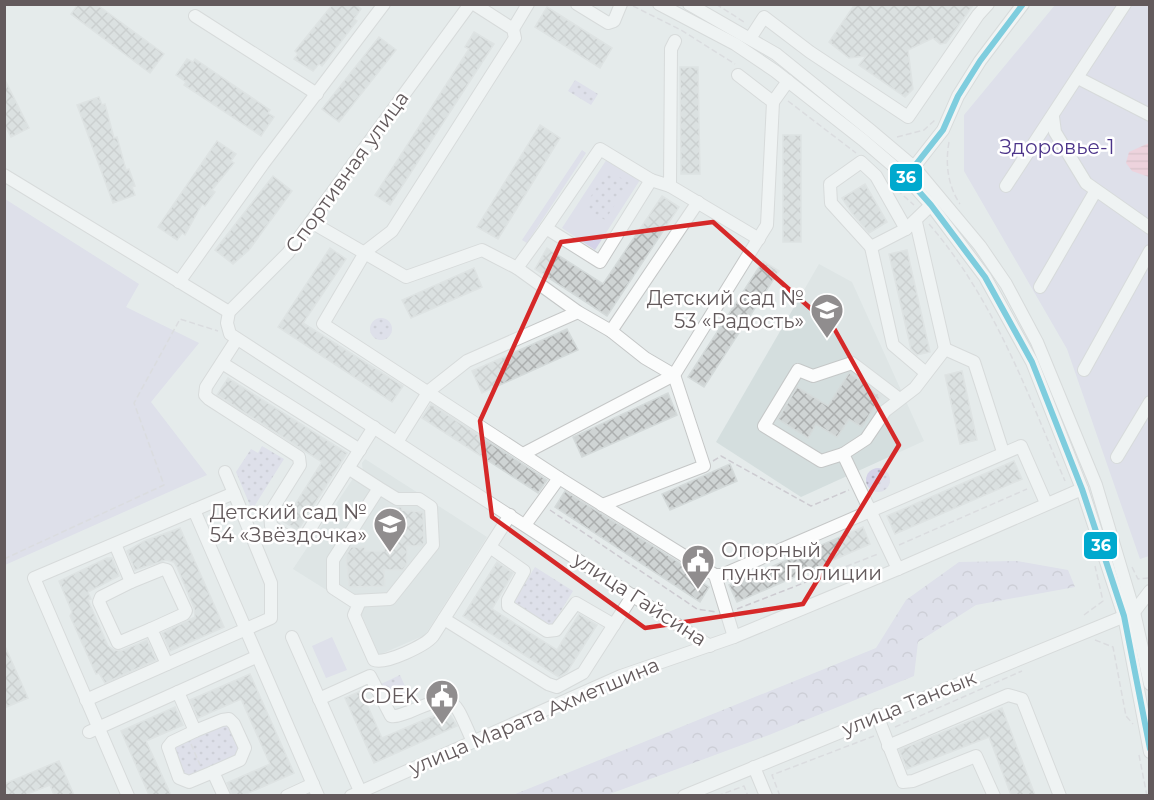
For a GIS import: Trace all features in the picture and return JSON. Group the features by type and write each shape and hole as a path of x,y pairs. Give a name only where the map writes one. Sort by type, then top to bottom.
{"street":[{"path":"179,282 263,164 384,4"},
{"path":"472,4 513,29"},
{"name":"Спортивная улица","path":"229,312 286,256 472,4"},
{"path":"528,4 513,29 515,38 392,231 366,251 323,324 429,390 559,478 715,575 722,575 1021,446 1046,503"},
{"path":"577,4 609,23 614,21 621,4"},
{"path":"659,4 722,35 788,81 906,177 931,205 996,295 1032,362 1129,614 1144,750"},
{"path":"689,4 776,54 914,167 980,246 1006,284 1037,342 1096,485 1149,684"},
{"path":"751,38 764,17 810,52 908,117 978,15 988,4"},
{"path":"906,177 943,130 958,96 980,61 1023,4"},
{"path":"1006,186 1125,4"},
{"path":"195,16 317,94"},
{"path":"670,186 671,49 675,41"},
{"path":"736,69 779,100"},
{"path":"1078,78 1147,111"},
{"path":"523,454 674,375 767,225 779,100 788,81"},
{"path":"1053,117 1055,132 1086,183 1095,192 1149,228"},
{"path":"517,268 600,149 651,180 670,186 759,239"},
{"path":"926,373 893,345 871,247 831,203 830,184 861,162 916,223 945,349"},
{"path":"4,175 229,312 226,323 234,336 222,363 206,387 207,397 297,455 300,460 300,465 270,513 271,526 291,538 302,538 374,427"},
{"path":"546,228 600,262 651,180"},
{"path":"1040,287 1095,192"},
{"path":"611,331 698,202"},
{"path":"871,247 916,223 931,205"},
{"path":"311,222 366,251 406,277 482,250 517,268 578,312 611,331 645,358 674,375 704,466 602,505"},
{"path":"1084,370 1149,251"},
{"path":"397,442 429,390 467,362 578,312"},
{"name":"улица Гайсина","path":"234,336 710,646 898,569 1082,489"},
{"path":"898,399 852,363 813,376 798,370 764,426 821,461 843,454 866,439 885,411 915,388 945,349"},
{"path":"945,349 974,362 1003,452"},
{"path":"222,363 360,450"},
{"path":"1117,457 1149,402"},
{"path":"843,454 898,569"},
{"path":"348,468 397,499 420,500 431,507 433,545 390,599 351,600 333,588 332,563 379,488"},
{"path":"86,699 271,618 271,583 225,472"},
{"path":"525,525 559,478"},
{"path":"128,795 93,730 86,699 34,578 234,493"},
{"path":"194,510 315,790 287,795"},
{"path":"360,601 354,615 372,658 377,662 383,662 425,644 444,619 510,515"},
{"path":"115,544 131,582"},
{"path":"490,547 524,571 508,600 508,606 547,631 556,630 576,603 614,625"},
{"path":"165,569 186,610 184,614 118,643 99,602 101,597 131,582 165,569"},
{"path":"715,575 734,637"},
{"path":"1129,614 1149,591"},
{"path":"444,619 555,687 574,680 583,673 633,595"},
{"name":"улица Тансык","path":"684,795 1129,614"},
{"path":"151,629 167,664"},
{"path":"292,637 320,699 356,793"},
{"name":"улица Марата Ахметшина","path":"356,793 639,669 710,646"},
{"path":"93,730 256,657"},
{"path":"320,699 370,676 377,662"},
{"path":"370,676 386,712 391,716 398,716 435,700 448,700 457,707 472,742"},
{"path":"178,692 191,733"},
{"path":"888,746 1008,695 1022,699 1060,795"},
{"path":"877,715 903,782 913,781 976,756 994,795"},
{"path":"225,719 231,721 245,748 243,757 209,774 186,782 179,778 168,747 172,742 191,733 225,719"},
{"path":"754,767 766,795"},
{"path":"209,774 224,795"}],"path":[{"path":"629,4 681,30 736,69"},
{"path":"716,4 744,22"},
{"path":"779,100 853,150"},
{"path":"894,136 903,137 924,130 937,118"},
{"path":"916,223 961,267 997,325 1026,386 1065,482"},
{"path":"4,559 164,485 134,403 180,319 234,336"},
{"path":"704,466 721,456 811,506 858,486"},
{"path":"1084,615 1103,601 1094,564"},
{"path":"1093,639 1113,647 1126,716 1134,725"},
{"path":"780,795 772,776 883,732 1030,667"},
{"path":"191,733 209,774"},
{"path":"1144,750 1147,795"},
{"path":"717,795 744,786 748,795"}],"highlighted area":[{"path":"713,222 835,330 899,445 803,604 645,628 492,517 480,421 561,242"}],"shaded area":[{"path":"1149,143 1149,177 1132,171 1126,163 1129,152"},
{"name":"Детский сад № 53 «Радость»","path":"819,264 852,282 924,441 801,497 716,442"},
{"name":"Детский сад № 54 «Звёздочка»","path":"365,459 487,537 425,635 379,655 360,611 293,569 354,477 363,473 362,463"}],"green space":[{"name":"Здоровье-1","path":"1055,5 1149,5 1149,556 1140,559 1067,349 964,171 964,115"},
{"path":"575,80 598,94 591,105 568,91"},
{"path":"582,150 586,153 527,243 522,240"},
{"path":"607,159 640,180 595,250 562,228"},
{"path":"608,170 629,183 605,220 584,207"},
{"path":"5,199 139,284 126,307 199,343 151,402 207,475 5,565"},
{"path":"381,318 389,321 392,329 389,337 381,340 373,337 370,329 373,321"},
{"path":"262,446 284,459 252,510 236,472 251,449 258,453"},
{"path":"878,468 883,469 889,475 889,485 883,491 878,492 873,491 867,485 866,480 867,475 873,469"},
{"path":"1017,561 1068,570 1075,587 976,605 918,642 914,676 769,735 607,795 513,795 876,648 906,600 959,562"},
{"path":"535,567 573,591 551,627 513,603"},
{"path":"332,637 347,670 326,678 312,646"},
{"path":"400,675 408,693 389,701 381,684"},
{"path":"221,725 228,725 240,745 238,755 192,776 182,775 172,748"}],"building":[{"path":"78,4 96,4 164,54 150,73 71,14"},
{"path":"333,4 355,4 361,9 354,19 357,21 322,66 319,64 313,71 294,59 298,54 295,51"},
{"path":"855,4 974,4 946,43 940,44 933,38 908,50 913,89 905,97 859,65 866,56 849,58 829,42"},
{"path":"547,7 612,48 600,68 535,27"},
{"path":"474,32 494,44 390,205 375,195 469,49 465,47"},
{"path":"379,37 396,50 339,122 322,109"},
{"path":"187,59 193,62 195,59 270,110 268,113 274,117 261,136 184,85 186,82 176,75"},
{"path":"680,67 698,67 700,174 681,174"},
{"path":"4,78 29,128 11,137 4,124"},
{"path":"99,97 102,105 105,104 114,138 117,137 126,170 129,169 135,186 132,187 135,195 113,203 77,105"},
{"path":"540,125 560,138 498,239 477,227"},
{"path":"783,135 801,135 801,242 783,242"},
{"path":"217,141 236,154 231,161 234,163 212,190 215,192 205,206 202,204 185,235 182,233 177,240 158,227"},
{"path":"273,176 292,191 249,250 233,264 215,250"},
{"path":"865,184 887,222 869,233 842,198"},
{"path":"662,196 679,207 607,316 535,269 547,248 603,284"},
{"path":"330,248 346,259 303,323 403,386 392,402 278,327"},
{"path":"907,250 930,352 917,355 911,349 889,254"},
{"path":"763,261 779,271 704,387 688,377"},
{"path":"474,268 482,287 411,318 402,300"},
{"path":"567,329 578,350 482,393 472,371"},
{"path":"962,371 977,440 960,444 945,375"},
{"path":"849,373 881,396 862,427 849,419 837,437 816,424 808,438 778,419 797,387 828,406"},
{"path":"228,378 347,453 298,530 284,522 322,462 217,395"},
{"path":"668,393 677,415 582,457 573,437"},
{"path":"431,404 547,480 538,493 422,418"},
{"path":"1014,461 1022,479 895,534 887,516"},
{"path":"730,464 737,481 670,510 662,494"},
{"path":"565,491 688,568 686,572 709,587 700,602 555,507"},
{"path":"383,507 402,507 402,510 423,512 424,543 422,546 407,546 407,564 403,570 384,570 385,586 349,587 346,555 351,547 365,547 365,551 384,551"},
{"path":"863,527 870,544 737,602 729,585"},
{"path":"180,528 224,627 170,651 162,633 195,617 194,608 177,567 174,562 166,560 135,570 127,551 144,541"},
{"path":"107,558 112,558 119,576 88,592 91,599 88,600 108,646 121,651 147,640 156,660 105,683 99,673 96,674 70,616 72,612 59,581"},
{"path":"497,562 513,573 492,609 557,650 579,614 597,625 567,672 559,677 463,616"},
{"path":"4,644 28,698 4,708"},
{"path":"250,674 294,773 244,795 232,795 227,783 270,764 241,699 198,718 190,700"},
{"path":"361,691 382,738 447,710 457,726 374,763 345,698"},
{"path":"175,707 183,725 146,741 171,795 149,795 121,731"},
{"path":"1002,708 1035,795 1011,795 989,737 907,769 899,750"},
{"path":"59,761 74,795 54,795 50,785 25,795 4,795 4,784"}],"transit line":[{"name":"36","path":"1023,4 980,61 958,96 943,130 906,177 931,205 985,277 1032,362 1082,489 1124,616 1150,749"}],"place":[{"name":"Детский сад № 53 «Радость»","path":"827,339"},
{"name":"Детский сад № 54 «Звёздочка»","path":"390,553"},
{"name":"Опорный пункт Полиции","path":"698,590"},
{"name":"CDEK","path":"442,725"}]}
